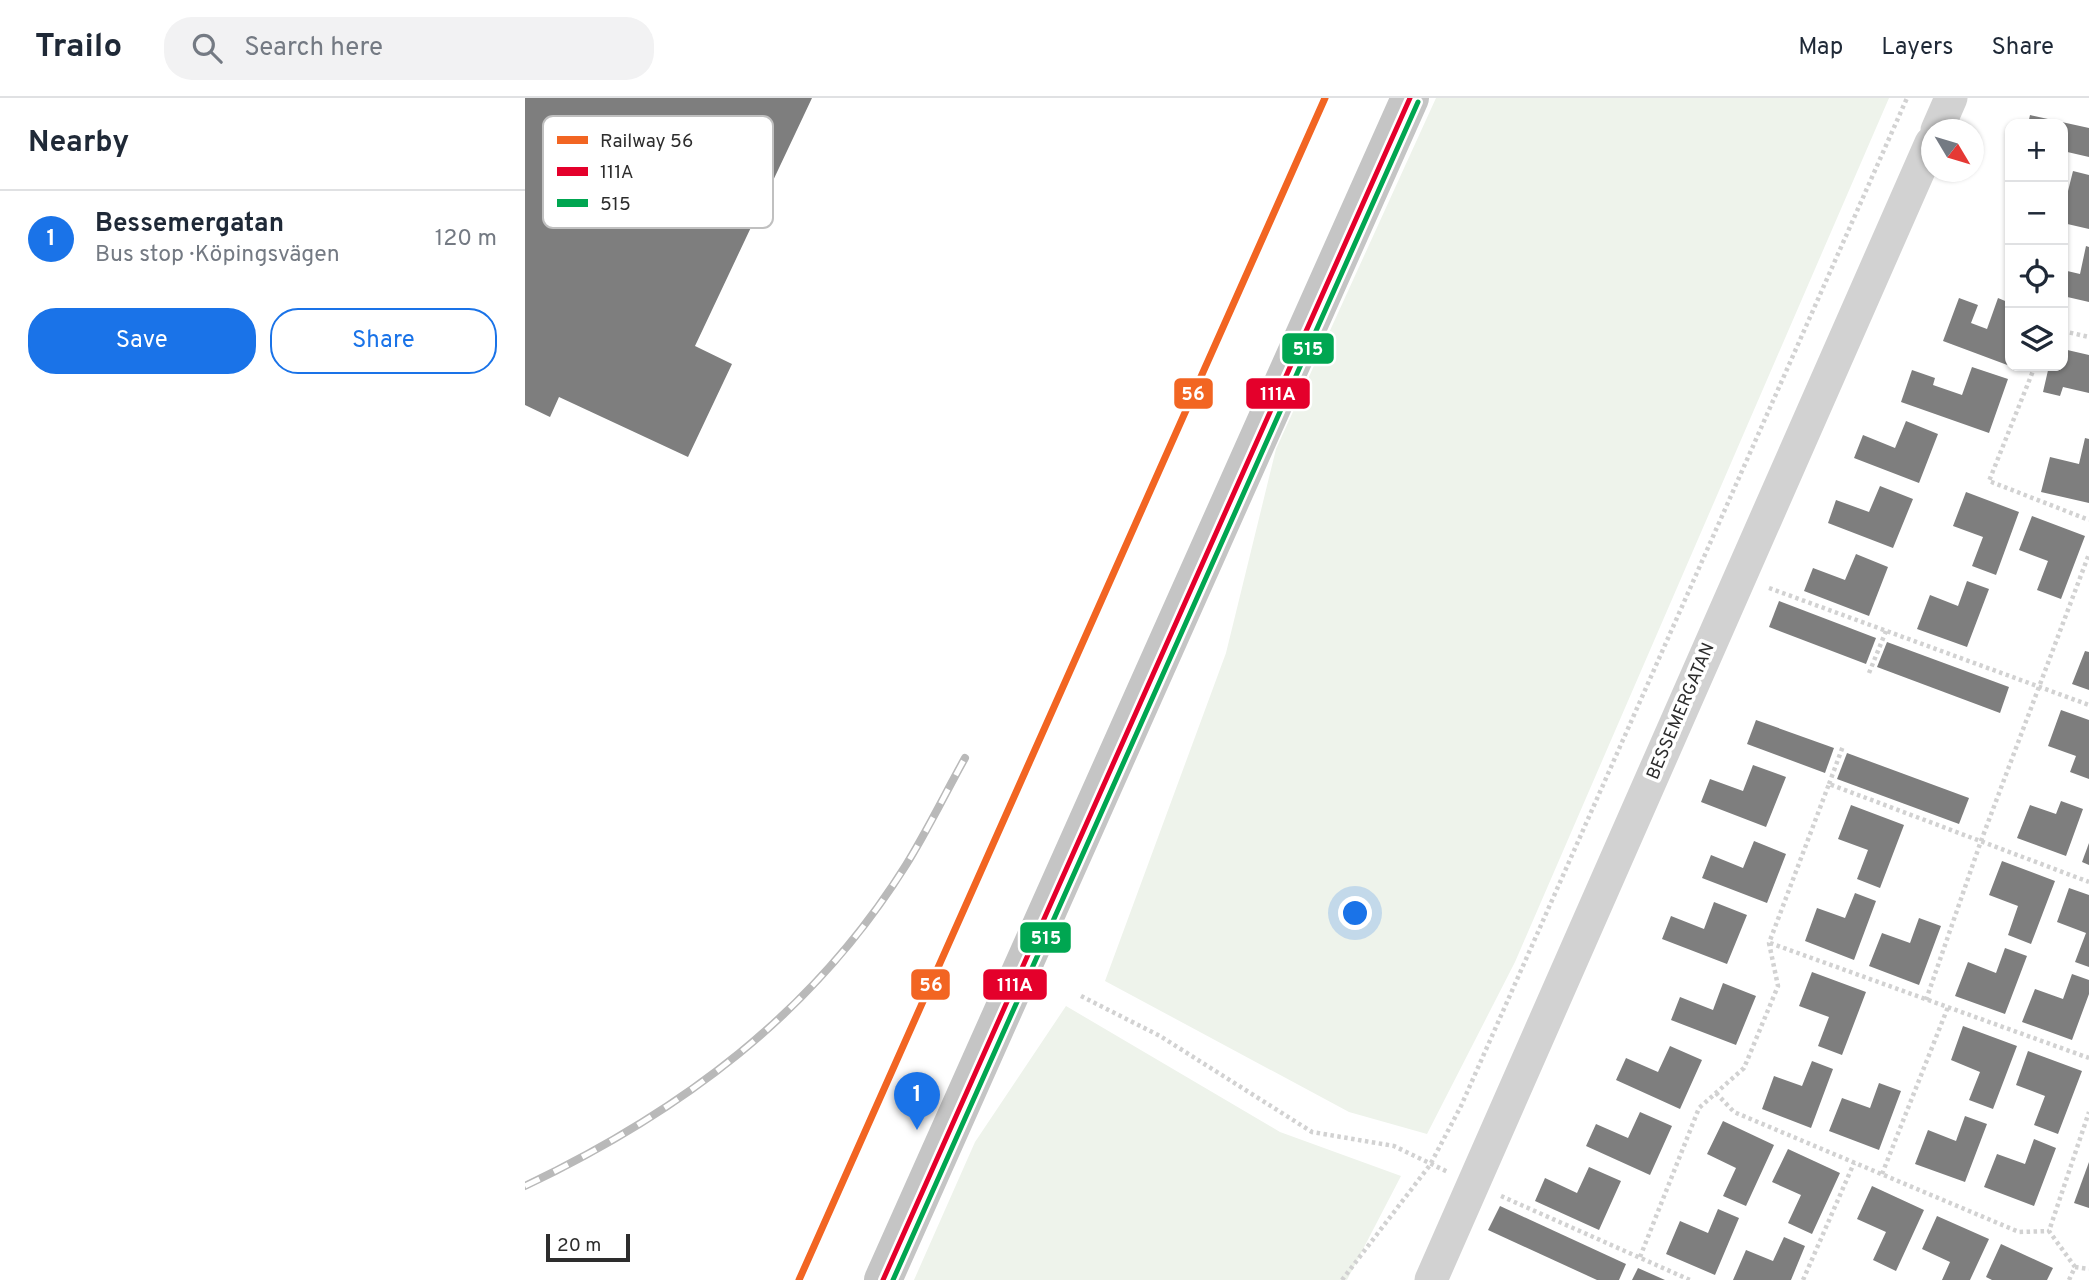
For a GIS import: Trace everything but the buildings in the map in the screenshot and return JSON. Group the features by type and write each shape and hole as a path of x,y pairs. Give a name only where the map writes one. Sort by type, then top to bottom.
{"main road":[{"path":"883,1280 1410,98"}],"street":[{"path":"1942,119 1951,98"},
{"name":"BESSEMERGATAN","path":"1431,1280 1921,166"}],"path":[{"path":"1342,1280 1430,1165 1467,1094 1907,98"},
{"path":"2068,332 2089,337"},
{"path":"2033,371 1989,481 2089,520"},
{"path":"1926,1000 1981,841 2089,554"},
{"path":"1703,562 2089,705"},
{"path":"1869,673 1886,631"},
{"path":"1640,1257 1699,1108 1744,1068 1778,986 1769,943 1843,746"},
{"path":"1829,784 2089,882"},
{"path":"1769,943 2089,1058"},
{"path":"1081,996 1160,1036 1312,1132 1394,1146 1430,1165"},
{"path":"1882,1174 1948,1007"},
{"path":"1716,1093 1734,1112 2019,1232 2049,1231"},
{"path":"2049,1231 2089,1112"},
{"path":"1803,1280 1854,1163"},
{"path":"1474,1182 1690,1280"},
{"path":"2049,1231 2075,1267 2089,1269"},
{"path":"2069,1280 2075,1267"}],"shaded area":[{"path":"1436,98 1889,98 1515,962 1427,1134 1349,1112 1105,981 1226,653 1276,449"},
{"path":"1066,1006 1280,1132 1401,1176 1347,1280 914,1280 975,1142"}],"railway":[{"path":"525,1186 637,1126 739,1054 785,1013 829,968 869,919 914,852 965,758"}],"rail line":[{"name":"56","path":"799,1280 1325,98"}],"transit line":[{"name":"111A","path":"883,1280 1410,98"},
{"name":"515","path":"893,1280 1418,102"}],"place":[{"name":"Bessemergatan","path":"917,1130"}]}
